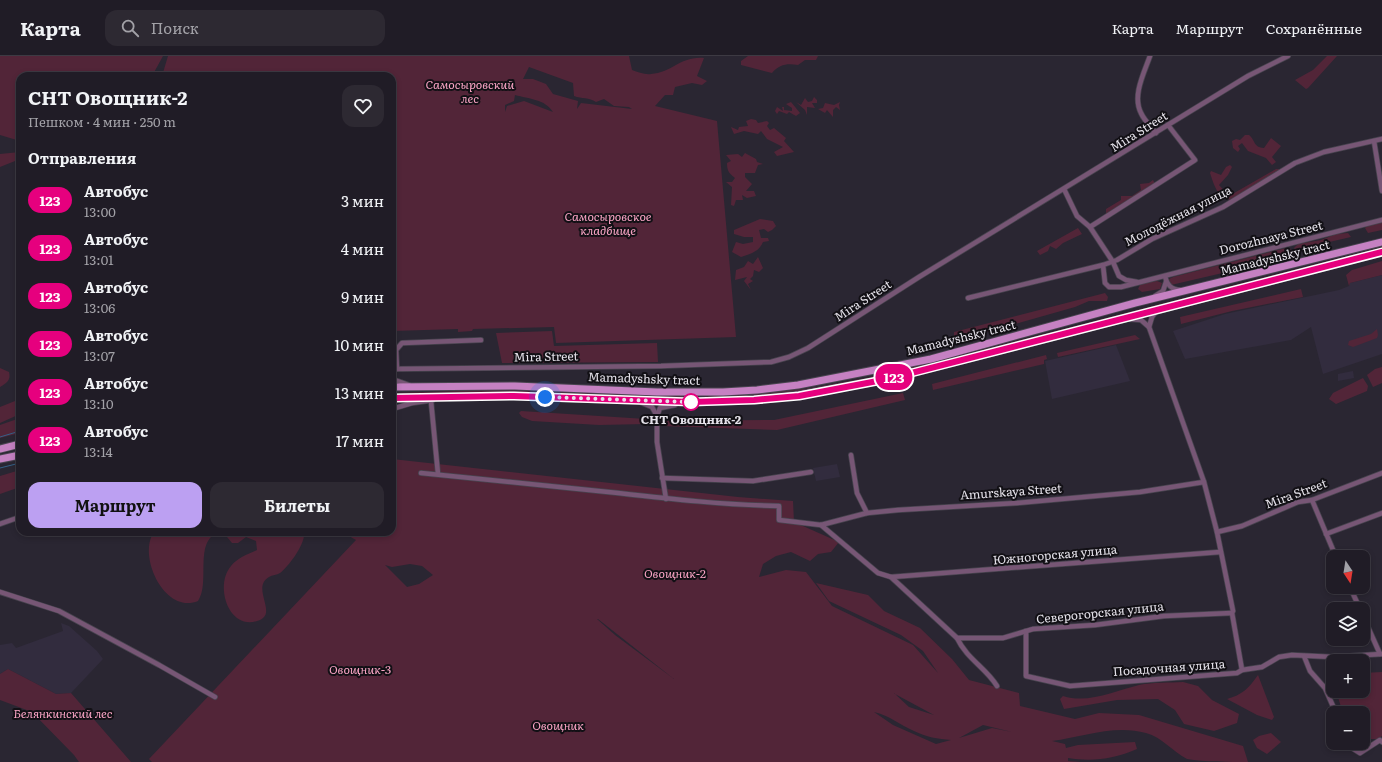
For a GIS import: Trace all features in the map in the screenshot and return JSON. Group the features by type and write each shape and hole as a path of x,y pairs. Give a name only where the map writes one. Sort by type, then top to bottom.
{"main road":[{"name":"Mamadyshsky tract","path":"396,387 515,386 664,392 757,390 798,385 931,359 1147,300 1382,242"},
{"name":"Mamadyshsky tract","path":"396,398 514,396 682,402 754,400 799,396 888,379 1382,252"},
{"path":"0,449 16,445"},
{"path":"0,459 16,455"}],"street":[{"path":"1150,56 1140,87 1138,102 1141,113 1156,133"},
{"name":"Mira Street","path":"396,369 661,366 771,362 789,357 808,348 919,277 1248,76 1288,56"},
{"path":"1090,227 1195,160 1168,125"},
{"name":"Молодёжная улица","path":"968,298 1113,262 1152,239 1223,207 1295,163 1324,152 1382,139"},
{"path":"1374,141 1382,191"},
{"path":"1064,189 1077,216 1090,227 1113,262 1119,276 1126,280 1138,282"},
{"name":"Dorozhnaya Street","path":"1165,276 1382,220"},
{"path":"1103,265 1105,283 1109,287 1116,288 1165,276 1166,282 1162,291 1147,300"},
{"path":"1166,282 1176,290 1190,290"},
{"path":"1148,327 1152,316 1158,309"},
{"path":"1124,318 1141,320 1148,327 1204,482 1217,532 1220,552 1234,611 1232,613 1242,670"},
{"path":"396,350 402,343 481,340"},
{"path":"396,380 414,386"},
{"path":"396,409 412,403 431,401 443,396"},
{"path":"431,401 438,474"},
{"path":"636,401 652,407 657,416"},
{"path":"666,500 657,442 657,416 660,408 682,402"},
{"path":"851,455 857,493 867,513"},
{"path":"662,478 752,481 811,472"},
{"path":"421,473 666,500 779,506 779,520 821,525 878,573 891,578 957,638 962,650 992,678 997,686"},
{"name":"Mira Street","path":"1217,532 1242,526 1298,502 1312,500 1382,474"},
{"name":"Amurskaya Street","path":"821,525 867,513 1140,492 1204,482"},
{"path":"1312,500 1333,550"},
{"path":"1326,534 1382,513"},
{"path":"0,524 16,518"},
{"name":"Южногорская улица","path":"891,578 1220,552"},
{"path":"0,592 59,611 160,665 215,698"},
{"name":"Северогорская улица","path":"957,638 1003,638 1033,629 1095,625 1164,616 1232,613"},
{"name":"Посадочная улица","path":"1026,631 1026,676 1070,686 1237,673 1242,670 1262,667 1279,657 1292,655 1334,657 1381,654"},
{"path":"1370,631 1381,654"},
{"path":"1304,656 1310,672 1324,688 1333,706"},
{"path":"1370,746 1380,740 1382,742"},
{"path":"1355,750 1360,753 1365,750"}],"shaded area":[{"path":"1382,275 1382,354 1323,374 1311,327 1291,340 1185,359 1173,331 1225,314 1339,290 1349,286 1350,283"},
{"path":"1116,345 1130,381 1052,399 1045,361"},
{"path":"1353,371 1354,378 1338,381 1338,374"},
{"path":"837,464 840,477 816,481 813,468"},
{"path":"61,623 69,626 97,651 103,659 71,693 56,694 8,669 0,674 0,645 12,643 16,648 63,631"}],"green space":[{"path":"0,56 163,56 154,72 16,72 16,140 0,135"},
{"name":"Самосыровское кладбище","path":"168,56 629,56 632,70 649,74 665,71 682,62 696,58 704,58 697,76 707,81 702,85 692,83 675,87 673,95 665,95 655,106 717,121 736,337 556,343 554,327 473,329 472,331 458,332 458,329 396,331 396,72 163,72","holes":["529,67 573,83 574,96 591,99 596,102 604,99 614,106 629,107 632,109 581,103 577,109 578,101 553,94 546,84 533,79 523,79","515,95 546,104 553,112 524,101 507,106 505,112 505,105 514,101"]},
{"path":"748,56 818,56 816,60 805,60 798,65 787,64 781,66 772,73 741,65 741,61"},
{"path":"1327,56 1337,56 1308,88 1306,89 1295,80 1313,70"},
{"path":"814,97 817,100 817,103 812,103 815,108 807,107 807,115 805,110 796,102 801,105 805,98 808,102 812,101"},
{"path":"791,102 800,113 796,116 789,112 787,114 779,111 777,114 775,111 777,107 783,111 782,107 784,107 784,110 792,111 792,108 786,104"},
{"path":"840,102 840,110 836,107 833,110 833,117 827,110 825,113 818,109 823,108 825,103 834,105"},
{"path":"751,119 756,120 758,123 767,121 769,123 767,126 770,130 774,128 786,138 784,141 794,152 777,156 774,152 783,147 767,139 761,131 758,134 744,131 734,134 731,127 738,130 739,127 748,126 746,121"},
{"path":"1245,135 1249,135 1256,145 1260,147 1264,148 1271,138 1281,146 1272,157 1276,162 1272,165 1266,158 1248,151 1242,143 1238,146 1240,149 1238,152 1233,148 1232,141 1236,139 1240,140"},
{"path":"16,152 16,161 0,167 0,154"},
{"path":"745,153 756,159 757,162 763,164 758,165 755,173 745,173 745,177 752,184 746,191 754,191 756,196 747,198 742,195 743,200 736,200 734,206 731,205 732,187 726,182 732,182 735,178 728,170 727,163 731,161 726,155 738,154 742,157"},
{"path":"1230,165 1232,167 1228,175 1219,185 1229,196 1276,169 1281,169 1231,200 1219,193 1210,173 1211,171 1221,175 1226,167"},
{"path":"1153,180 1155,184 1106,214 1106,209 1121,200 1121,196 1132,196 1141,190 1140,184 1149,183"},
{"path":"760,219 773,221 776,226 768,232 764,229 759,230 761,238 768,238 769,241 763,242 759,248 748,255 741,257 732,252 736,242 743,244 753,242 753,237 744,237 734,234 734,230"},
{"path":"1382,222 1382,230 1368,233 1365,228 1368,225"},
{"path":"1078,228 1082,234 1063,243 1056,249 1050,246 1048,251 1040,255 1037,251"},
{"path":"1348,233 1351,237 1325,243 1297,253 1294,248 1298,244 1321,240 1336,234"},
{"path":"1382,247 937,363 817,389 774,394 701,398 502,392 396,394 491,390 701,397 804,389 866,378 962,355"},
{"path":"1286,248 1291,249 1289,254 1273,257 1244,268 1171,285 1169,279 1173,277"},
{"path":"758,257 763,268 759,272 754,270 753,276 750,279 753,281 748,284 751,290 744,281 747,277 735,280 736,270 744,267 748,261 753,264"},
{"path":"1382,261 1382,275 1350,283 1349,286 1346,275 1352,270"},
{"path":"1157,281 1162,283 1160,289 1142,292 1138,289 1141,283"},
{"path":"1301,289 1303,297 1232,311 1181,324 1180,317"},
{"path":"1105,293 1108,297 1107,301 1089,301 1075,307 963,339 954,336 954,332"},
{"path":"1377,329 1377,338 1353,347 1348,345 1349,341 1371,334"},
{"path":"552,331 554,346 657,343 658,362 502,363 496,333"},
{"path":"1135,335 1140,339 1058,357 1057,353"},
{"path":"1046,355 1047,359 1044,360 1044,364 933,390 932,384"},
{"path":"1382,367 1382,383 1373,387 1367,375 1375,369"},
{"path":"0,368 9,372 9,377 8,381 0,387"},
{"path":"1363,378 1368,386 1367,391 1336,404 1329,399 1333,393"},
{"path":"903,393 905,400 777,430 662,426 663,421 774,420"},
{"path":"16,401 16,416 0,423 0,407"},
{"path":"521,411 646,419 647,424 599,425 532,421 522,417 519,413"},
{"path":"16,419 16,434 0,438 0,425"},
{"path":"396,459 738,497 793,501 794,522 839,542 831,552 818,554 810,561 791,552 776,556 763,564 759,577 786,570 806,572 832,606 913,645 938,673 923,651 901,635 829,601 816,583 868,595 884,611 920,628 952,659 969,680 1019,693 1020,706 1075,719 1099,713 1139,715 1243,746 1248,762 1187,759 1152,735 1122,730 1099,732 1052,741 1065,744 1066,748 1078,745 1135,742 1137,749 1120,755 1094,760 1068,758 1068,761 1080,762 152,762 149,759 356,540 349,536 396,536","holes":["410,564 422,566 433,575 419,584 407,587 385,565 392,567","598,619 674,679 615,635","895,694 934,715 909,707","874,712 885,715 909,729 923,735 951,740 936,744 893,725","983,725 1012,732 992,728 959,738"]},
{"path":"16,471 16,488 0,494 0,476"},
{"path":"152,536 213,536 207,544 204,553 202,593 198,601 186,603 175,600 165,592 157,581 152,568 149,555 150,542"},
{"path":"226,536 304,536 300,548 288,565 280,573 269,577 264,582 262,588 266,613 263,618 257,621 247,622 239,619 232,613 224,595 226,574 233,563 243,556 257,550 256,541 246,537 238,543 232,543"},
{"name":"Белянкинский лес","path":"8,669 56,694 71,693 131,762 79,762 32,712 0,700 0,674"},
{"path":"1382,672 1382,736 1378,739 1370,739 1370,706 1341,706 1338,698 1370,698 1370,673"},
{"path":"1258,675 1274,717 1272,720 1257,715 1227,699 1245,690"},
{"path":"1183,682 1198,686 1212,700 1239,714 1237,723 1214,731 1184,724 1175,710 1158,699 1117,700 1064,709 1060,699 1063,696 1072,698 1092,698 1144,684"},
{"path":"1271,733 1281,742 1267,754 1257,748 1253,740 1259,736"}],"waterway":[{"path":"0,437 16,432"},
{"path":"0,468 16,464"}],"bus line":[{"name":"123","path":"396,398 514,396 660,402 724,402 799,396 888,379 1382,252"}],"place":[{"name":"СНТ Овощник-2","path":"691,402"}],"route":[{"path":"545,397 691,402"}],"park label":[{"name":"Самосыровский лес","path":"470,92"},
{"name":"Овощник-2","path":"675,574"},
{"name":"Овощник-3","path":"360,670"},
{"name":"Овощник","path":"558,726"}]}
